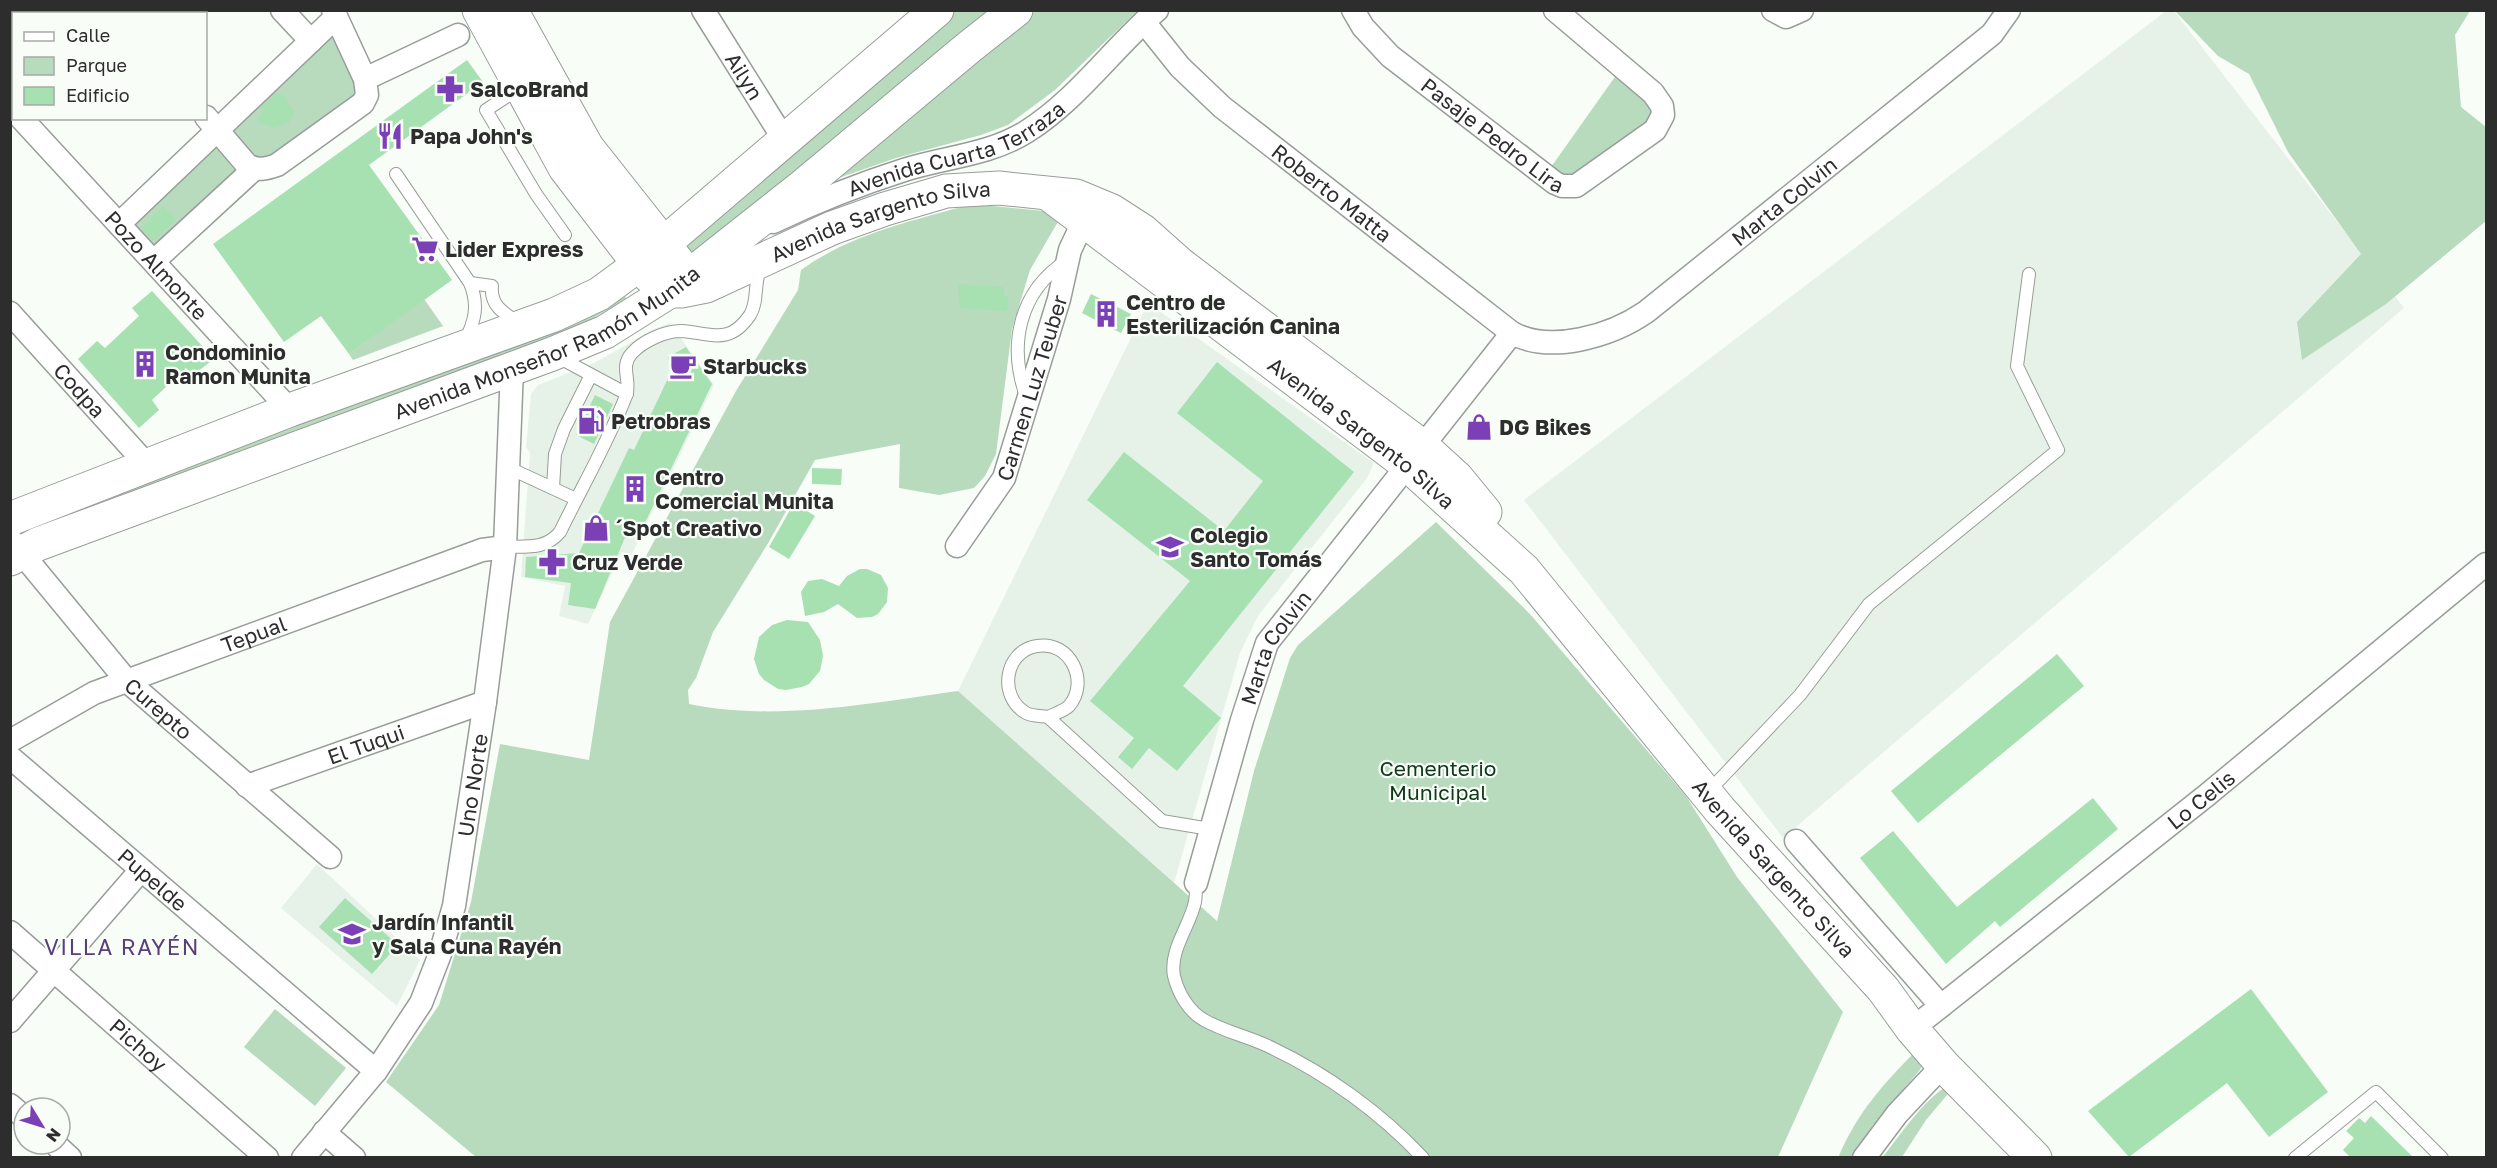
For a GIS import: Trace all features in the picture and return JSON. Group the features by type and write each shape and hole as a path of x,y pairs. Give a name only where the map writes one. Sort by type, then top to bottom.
{"main road":[{"path":"511,10 576,130 599,164 651,254"},
{"name":"Avenida Monseñor Ramón Munita","path":"10,519 290,410 524,326 589,300 609,288 651,254 937,10"},
{"name":"Avenida Monseñor Ramón Munita","path":"14,550 552,354 605,332 722,274 803,186 1016,10"},
{"path":"468,23 520,88 565,168 651,254 722,274"},
{"path":"520,88 539,87 556,94"},
{"name":"Avenida Sargento Silva","path":"722,274 850,222 902,203 946,191 999,188 1050,195 1068,195 1085,199 1112,211 1143,231 1180,264 1235,306 1416,456"},
{"name":"Avenida Sargento Silva","path":"1050,195 1167,285 1416,456 1457,478 1506,541 1524,570 1707,793 1883,989 1912,1029 1943,1065 2035,1158"}],"street":[{"path":"282,10 311,41"},
{"name":"Ailyn","path":"703,10 785,141"},
{"name":"Pasaje Pedro Lira","path":"1353,10 1372,38 1399,64 1556,183 1562,186 1576,186 1655,130 1664,115 1662,106 1653,93 1555,10"},
{"path":"1773,10 1786,17 1802,10"},
{"name":"Marta Colvin","path":"1536,342 1554,342 1605,333 1629,324 1992,33 2009,10"},
{"path":"119,224 212,124 311,41 334,14 365,79 367,95 363,103 277,165 266,169 254,169 247,165 212,124"},
{"name":"Avenida Cuarta Terraza","path":"722,274 789,214 834,195 905,170 980,152 1012,140 1044,119 1066,100 1150,16"},
{"name":"Roberto Matta","path":"1150,16 1180,68 1222,107 1512,333 1524,340 1536,342"},
{"path":"365,79 468,23"},
{"name":"Pozo Almonte","path":"23,120 290,410"},
{"path":"154,261 254,169"},
{"name":"Carmen Luz Teuber","path":"957,546 1004,478 1059,299 1067,261 1084,220"},
{"name":"Codpa","path":"10,313 148,466"},
{"name":"Marta Colvin","path":"1196,884 1258,667 1267,643 1512,333"},
{"name":"Uno Norte","path":"303,1158 376,1071 421,1003 440,954 454,906 485,702 505,547 512,368"},
{"name":"Tepual","path":"10,741 94,693 482,550 505,547"},
{"name":"Curepto","path":"14,550 127,681 330,857"},
{"name":"Lo Celis","path":"1912,1029 2207,795 2487,564"},
{"name":"El Tuqui","path":"247,786 485,702"},
{"name":"Pupelde","path":"10,757 376,1071"},
{"name":"Avenida Sargento Silva","path":"1796,840 1941,1006"},
{"path":"10,1021 141,870"},
{"name":"Pichoy","path":"10,932 267,1158"},
{"path":"1864,1158 1897,1114 1943,1065"},
{"path":"324,1132 354,1158"}],"lane":[{"path":"520,88 486,110 536,194 565,235"},
{"path":"396,174 470,283 476,302 476,312 462,347"},
{"path":"1028,403 1020,370 1018,338 1021,319 1041,282 1067,261"},
{"path":"505,547 549,543 560,532 627,394 626,360 636,350 662,335 673,332 716,337 730,334 739,328 754,306 722,274"},
{"path":"1707,793 1800,695 1869,604 2058,450 2017,366 2028,274"},
{"path":"470,283 492,286 493,300 499,309 524,326"},
{"path":"552,354 627,394"},
{"path":"553,488 555,454 564,429 591,375"},
{"path":"509,468 576,499"},
{"path":"1048,717 1068,707 1078,687 1075,665 1059,649 1037,646 1017,656 1007,676 1010,698 1026,714 1048,717 1162,821 1210,830"},
{"path":"1196,884 1195,902 1177,950 1174,973 1177,987 1192,1011 1204,1020 1256,1040 1323,1076 1374,1113 1424,1158"},
{"path":"2295,1158 2376,1092 2442,1158"}],"shaded area":[{"path":"2166,11 2174,11 2404,308 1783,838 1524,500"},
{"name":"Colegio Santo Tomás","path":"1148,303 1374,463 1367,478 1258,616 1240,653 1174,883 958,691"},
{"path":"670,323 714,385 631,556 622,552 588,624 559,616 565,586 521,577 530,453 526,447 531,394 538,385 596,362 654,329"},
{"name":"Jardín Infantil y Sala Cuna Rayén","path":"317,864 420,960 397,1006 281,908"}],"green space":[{"path":"953,11 990,11 694,257 683,242"},
{"path":"1035,11 1137,11 1055,90 1008,125 981,135 896,158 833,180 1006,31"},
{"path":"2175,11 2470,11 2455,35 2461,107 2486,127 2486,221 2386,304 2302,360 2297,322 2361,254 2288,152 2249,74 2218,56"},
{"path":"335,24 361,96 159,253 132,223"},
{"path":"1617,74 1650,102 1656,118 1577,180 1549,170"},
{"name":"Cementerio Municipal","path":"973,204 1063,213 1030,270 1012,329 996,454 985,476 974,488 939,495 899,488 900,444 815,460 767,545 713,632 696,678 688,690 689,704 722,709 789,711 858,705 958,691 1217,921 1254,771 1290,658 1298,645 1436,522 1530,614 1686,796 1737,877 1843,1012 1778,1157 476,1157 386,1082 439,1005 471,902 500,744 589,760 610,622 736,391 798,290 801,270 820,257 862,238 906,222"},
{"path":"625,295 626,299 578,327 501,354 452,380 37,528 35,526"},
{"path":"424,299 443,326 353,360 349,354"},
{"path":"275,1009 346,1068 315,1106 244,1047"},
{"path":"1917,1050 1923,1065 1919,1071 1873,1125 1852,1157 1838,1158 1862,1113"},
{"path":"1946,1087 1952,1089 1926,1120 1902,1157 1882,1158 1921,1109"}],"building":[{"path":"467,60 483,82 369,165 452,280 349,354 321,316 284,342 213,244"},
{"path":"276,93 284,96 295,112 288,123 274,128 258,122 263,111 261,107"},
{"path":"163,206 176,219 153,241 141,228"},
{"path":"958,284 1004,287 1003,296 1008,296 1007,311 960,308"},
{"name":"Condominio Ramon Munita","path":"152,291 214,359 193,375 186,368 152,400 159,410 139,428 78,359 97,341 105,348 139,316 132,308"},
{"name":"Centro de Esterilización Canina","path":"1091,294 1131,314 1121,333 1082,313"},
{"name":"Centro Comercial Munita","path":"686,347 712,384 640,533 629,528 595,609 568,605 571,583 525,577 526,557 579,553 629,448 634,450 671,372 668,357"},
{"path":"1217,362 1354,472 1183,686 1221,718 1177,771 1149,748 1132,769 1118,757 1134,738 1090,701 1190,581 1087,500 1124,452 1224,531 1263,481 1177,413"},
{"path":"595,395 613,404 594,444 576,435"},
{"path":"812,468 842,469 841,485 812,484"},
{"path":"794,503 815,516 789,559 769,547"},
{"path":"860,569 867,569 881,575 888,588 887,602 878,614 872,617 857,618 838,604 824,612 805,616 801,592 808,581 822,579 839,586 847,576"},
{"path":"787,620 808,622 820,640 823,656 820,671 809,684 786,690 778,689 764,680 759,674 754,659 759,637 772,625"},
{"path":"2057,654 2084,686 1918,823 1891,791"},
{"path":"2093,798 2118,829 2000,927 1995,921 1946,964 1860,858 1893,831 1957,907"},
{"path":"345,898 398,945 372,974 319,927"},
{"path":"2251,989 2328,1092 2269,1137 2227,1083 2129,1157 2088,1111"},
{"path":"2371,1116 2414,1158 2351,1158 2343,1150 2354,1138 2346,1131 2359,1118 2365,1123"}],"place":[{"name":"SalcoBrand","path":"450,89"},
{"name":"Papa John's","path":"390,136"},
{"name":"Lider Express","path":"425,249"},
{"name":"Centro de Esterilización Canina","path":"1106,314"},
{"name":"Condominio Ramon Munita","path":"145,364"},
{"name":"Starbucks","path":"683,366"},
{"name":"Petrobras","path":"591,421"},
{"name":"DG Bikes","path":"1479,427"},
{"name":"Centro Comercial Munita","path":"635,489"},
{"name":"´Spot Creativo","path":"596,528"},
{"name":"Colegio Santo Tomás","path":"1170,547"},
{"name":"Cruz Verde","path":"552,562"},
{"name":"Jardín Infantil y Sala Cuna Rayén","path":"352,934"}],"district":[{"name":"VILLA RAYÉN","path":"122,946"}]}
